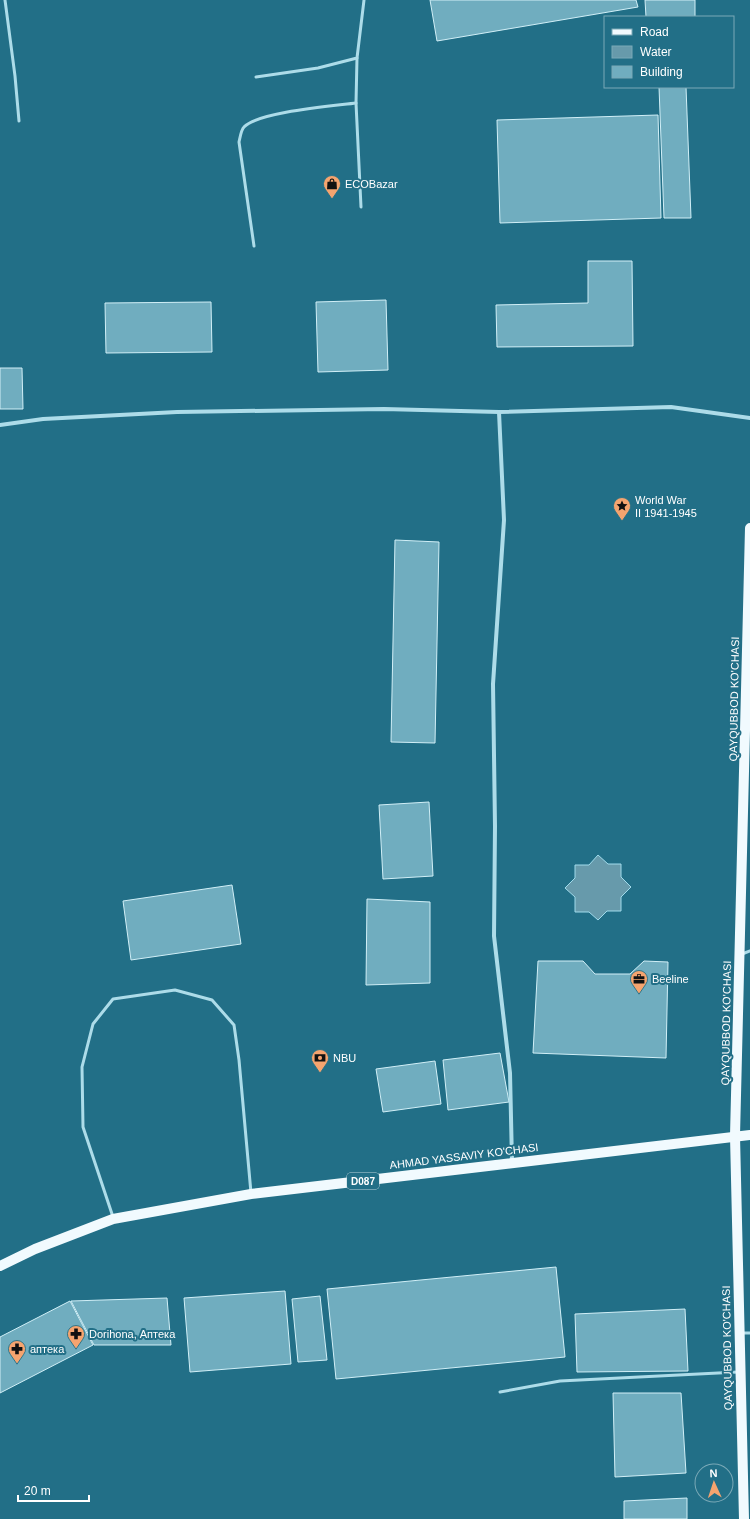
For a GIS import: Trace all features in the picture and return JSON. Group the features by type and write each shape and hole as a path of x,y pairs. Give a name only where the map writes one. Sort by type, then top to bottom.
{"main road":[{"name":"QAYQUBBOD KO'CHASI","path":"744,1519 746,1477 740,1372 735,1136 750,528"},
{"name":"AHMAD YASSAVIY KO'CHASI","path":"0,1266 34,1249 113,1219 251,1194 750,1135"}],"street":[{"path":"0,425 43,420 177,412 384,409 500,412 671,407 750,418"},
{"path":"500,412 504,520 493,684 495,826 494,936 510,1073 512,1163"}],"lane":[{"path":"4,0 15,76 18,121"},
{"path":"361,207 356,103 357,58 364,0"},
{"path":"0,11 6,9"},
{"path":"256,77 318,68 357,58"},
{"path":"254,246 239,142 243,128 254,120 306,109 356,103"},
{"path":"739,955 750,951"},
{"path":"113,1219 83,1127 82,1067 93,1024 113,999 175,990 212,1000 234,1025 239,1060 251,1194"},
{"path":"739,1334 750,1333"},
{"path":"500,1392 560,1381 740,1372"}],"water":[{"path":"598,855 608,864 621,864 621,877 631,887 621,897 621,911 607,911 598,920 589,912 575,912 575,897 565,888 575,878 575,865 589,865"}],"building":[{"path":"430,0 636,0 638,7 437,41"},
{"path":"645,0 695,0 695,16 646,16"},
{"path":"659,88 686,88 691,218 664,218"},
{"path":"658,115 661,218 500,223 497,120"},
{"path":"588,261 632,261 633,346 497,347 496,305 588,303"},
{"path":"386,300 388,370 318,372 316,302"},
{"path":"211,302 212,352 106,353 105,303"},
{"path":"0,368 22,368 23,409 0,409"},
{"path":"395,540 439,542 435,743 391,742"},
{"path":"429,802 433,876 383,879 379,805"},
{"path":"232,885 241,944 131,960 123,901"},
{"path":"367,899 430,902 430,983 366,985"},
{"path":"538,961 583,961 595,974 630,974 644,961 668,962 666,1058 533,1053"},
{"path":"500,1053 509,1102 448,1110 443,1060"},
{"path":"435,1061 441,1104 383,1112 376,1069"},
{"path":"556,1267 565,1357 336,1379 327,1289"},
{"path":"285,1291 291,1364 190,1372 184,1298"},
{"path":"320,1296 327,1360 298,1362 292,1299"},
{"path":"167,1298 171,1345 94,1345 71,1301"},
{"path":"70,1301 93,1345 0,1393 0,1337"},
{"path":"685,1309 688,1371 577,1372 575,1314"},
{"path":"613,1393 681,1393 686,1473 615,1477"},
{"path":"687,1498 687,1519 624,1519 624,1501"}],"place":[{"name":"ECOBazar","path":"332,199"},
{"name":"World War II 1941-1945","path":"622,521"},
{"name":"Beeline","path":"639,994"},
{"name":"NBU","path":"320,1073"},
{"name":"Dorihona, Аптека","path":"76,1349"},
{"name":"аптека","path":"17,1364"}]}
